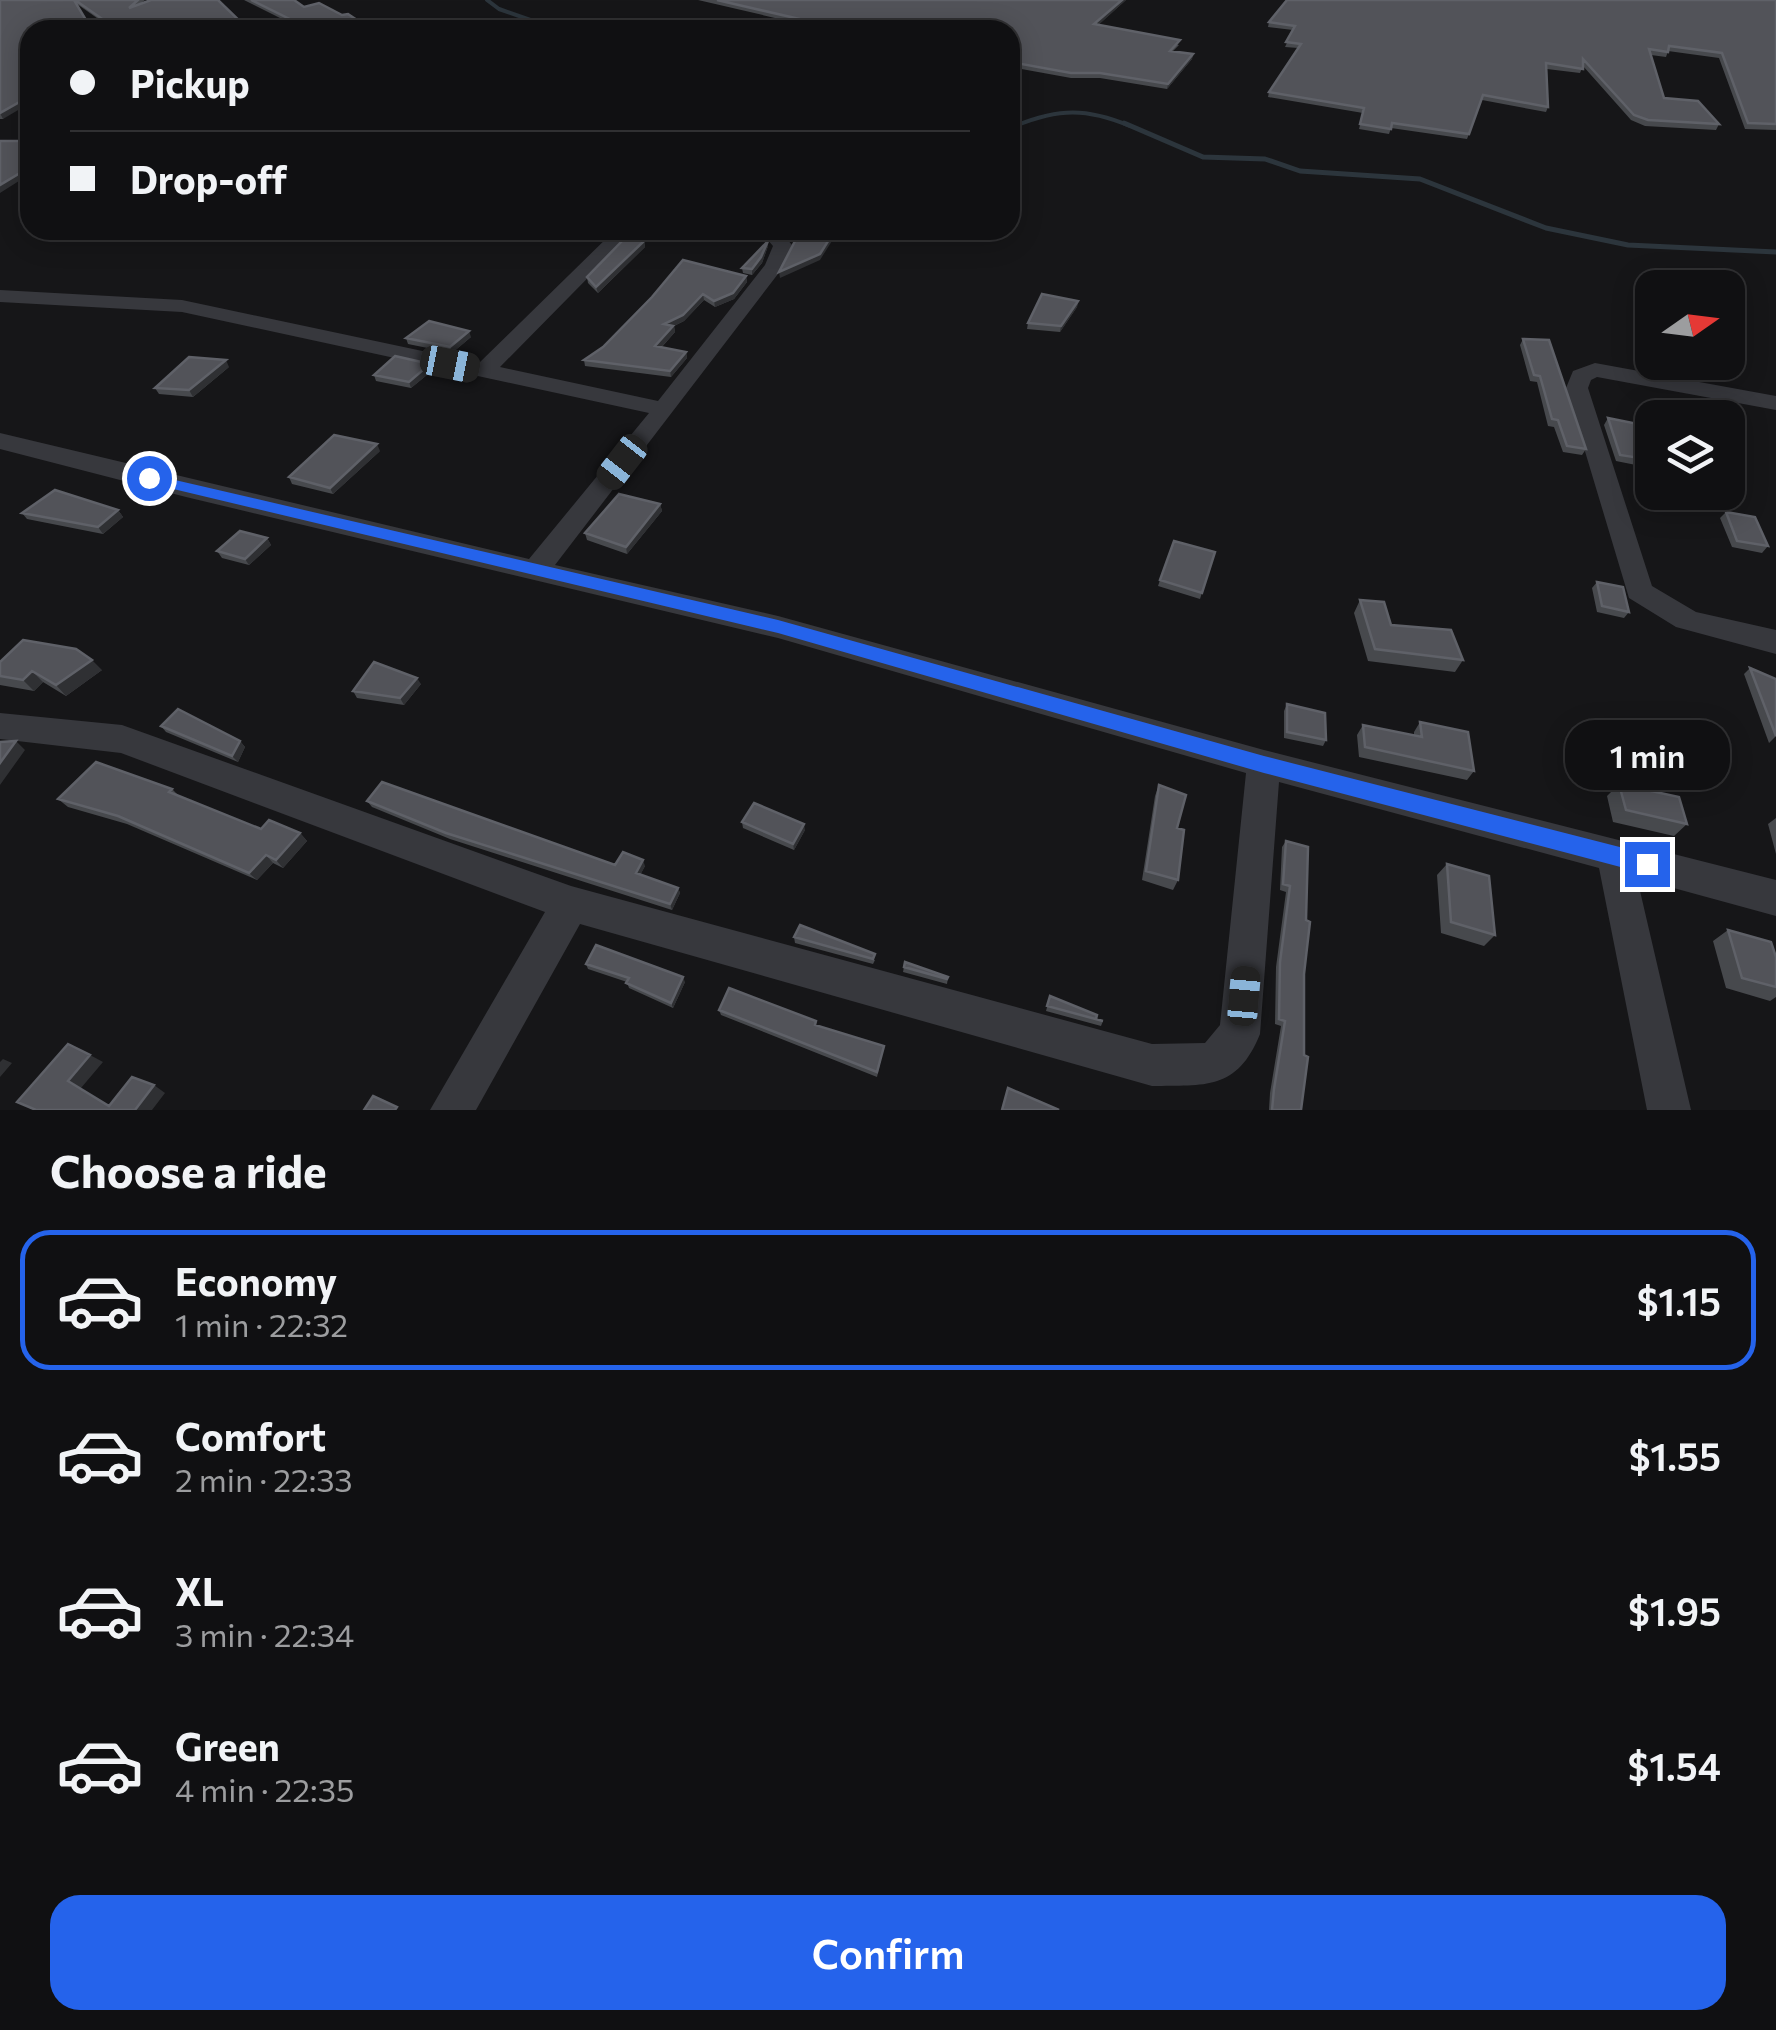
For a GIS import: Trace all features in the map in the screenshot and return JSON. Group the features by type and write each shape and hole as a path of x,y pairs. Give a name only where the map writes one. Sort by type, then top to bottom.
{"street":[{"path":"484,370 616,240"},
{"path":"537,568 774,266 783,246 778,240"},
{"path":"0,296 182,306 664,409"},
{"path":"1776,404 1594,370 1580,376 1577,388 1638,591 1658,610 1776,642"},
{"path":"0,441 778,627 1264,764 1776,898"},
{"path":"0,726 122,739 571,904 1152,1065 1214,1064 1240,1034 1264,764"},
{"path":"1614,855 1669,1110"},
{"path":"452,1110 571,904"}],"building":[{"path":"0,0 74,0 86,20 20,20 20,102 0,113"},
{"path":"75,0 138,0 129,8 151,0 218,0 239,20 104,20"},
{"path":"251,0 294,0 304,7 319,3 357,20 292,20"},
{"path":"717,0 1122,0 1094,24 1180,40 1170,51 1193,54 1168,84 1020,64 1020,20 804,20"},
{"path":"1287,0 1776,0 1776,124 1748,123 1722,53 1669,46 1668,52 1649,49 1664,98 1698,101 1719,124 1648,120 1634,115 1583,59 1583,69 1546,63 1548,107 1483,95 1469,134 1392,123 1391,129 1360,124 1364,108 1269,92 1301,44 1286,42 1295,26 1269,22"},
{"path":"0,141 20,141 20,173 0,185"},
{"path":"623,240 644,241 596,287 587,277"},
{"path":"829,240 820,254 779,272 795,241"},
{"path":"768,241 752,269 742,268"},
{"path":"683,260 746,276 733,293 714,301 703,294 683,315 664,324 673,326 655,346 686,352 670,371 584,360 603,347"},
{"path":"1042,294 1078,301 1061,326 1028,323"},
{"path":"429,321 469,331 450,347 406,338"},
{"path":"1523,339 1549,340 1586,449 1567,446 1558,420 1552,419 1540,376 1534,375"},
{"path":"395,356 430,364 409,382 374,375"},
{"path":"189,357 226,360 189,390 155,388"},
{"path":"1608,418 1635,423 1635,457 1620,455"},
{"path":"334,435 377,444 330,488 289,477"},
{"path":"55,490 118,510 98,527 22,513"},
{"path":"619,494 660,504 626,547 585,533"},
{"path":"1726,512 1755,517 1768,546 1737,541"},
{"path":"240,531 267,538 245,559 217,551"},
{"path":"1174,541 1215,552 1202,593 1160,580"},
{"path":"1597,582 1623,587 1629,612 1602,606"},
{"path":"1360,600 1384,602 1391,625 1451,630 1463,660 1375,649"},
{"path":"23,640 76,649 92,660 56,685 32,671 23,680 0,676 0,662"},
{"path":"374,662 417,678 400,698 353,691"},
{"path":"1750,668 1776,679 1776,736"},
{"path":"1287,704 1325,713 1326,740 1287,732"},
{"path":"178,709 240,741 232,756 161,726"},
{"path":"1420,722 1468,732 1474,771 1365,747 1363,725 1422,737"},
{"path":"16,741 0,763 0,742"},
{"path":"96,762 172,789 169,792 261,829 269,820 300,833 276,860 266,855 249,873 118,816 58,799"},
{"path":"382,782 615,865 623,852 643,860 636,873 678,888 670,904 446,833 367,801"},
{"path":"1619,784 1679,797 1687,824 1626,810"},
{"path":"1159,785 1186,795 1177,828 1184,830 1178,880 1146,871"},
{"path":"754,803 804,824 793,844 742,822"},
{"path":"1286,841 1308,847 1306,920 1310,922 1304,974 1304,1055 1308,1057 1301,1110 1272,1110 1285,1021 1279,1019 1280,962 1290,886 1283,884"},
{"path":"1447,864 1489,876 1495,935 1451,922"},
{"path":"800,925 875,954 873,959 794,937"},
{"path":"1728,930 1771,942 1776,957 1776,987 1742,978"},
{"path":"596,945 683,977 671,1003 626,983 629,978 586,964"},
{"path":"905,962 948,977 904,967"},
{"path":"729,988 816,1021 815,1025 884,1046 877,1072 719,1010"},
{"path":"1050,996 1097,1015 1096,1019 1103,1021 1047,1006"},
{"path":"68,1044 90,1055 68,1081 109,1106 132,1077 154,1085 135,1110 36,1110 17,1102"},
{"path":"1008,1088 1059,1110 1002,1110"},
{"path":"373,1096 397,1107 364,1110"}],"waterway":[{"path":"487,0 499,9 530,20"},
{"path":"1020,124 1073,112 1130,126"},
{"path":"1124,123 1203,157 1265,159 1300,171 1420,179 1546,228 1628,245 1776,252"}],"route":[{"path":"149,478 778,627 1264,764 1647,864"}]}
